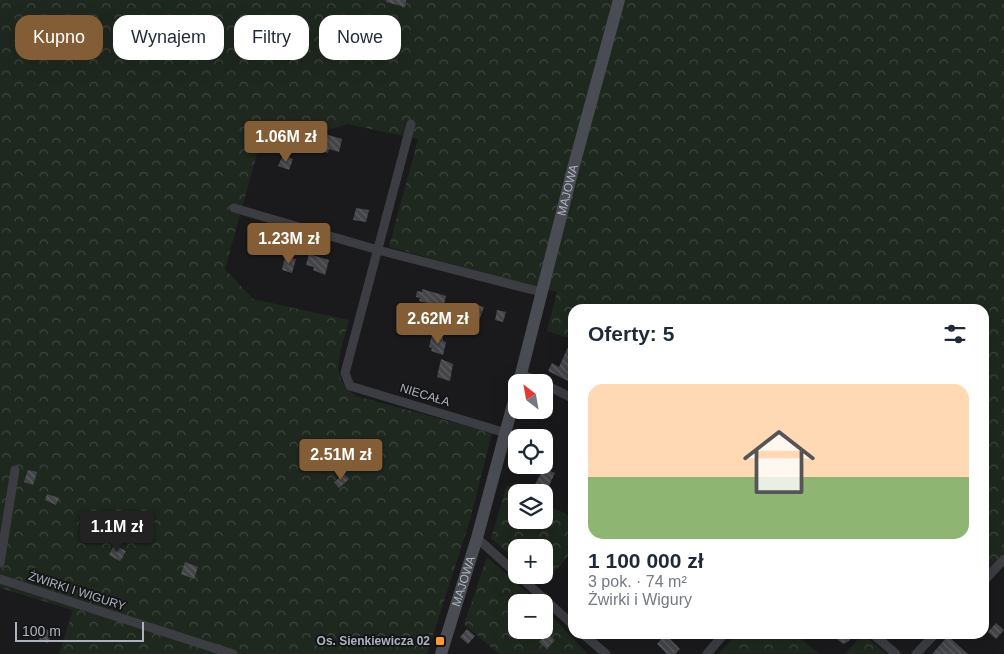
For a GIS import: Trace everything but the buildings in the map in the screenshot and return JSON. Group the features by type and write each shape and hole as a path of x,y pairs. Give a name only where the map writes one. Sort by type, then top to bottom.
{"street":[{"name":"MAJOWA","path":"521,374 619,0"},
{"path":"378,250 411,124"},
{"path":"234,208 378,250 541,292"},
{"name":"NIECAŁA","path":"378,250 345,373 350,386 506,433"},
{"path":"553,388 568,396"},
{"name":"MAJOWA","path":"441,654 477,538 510,419"},
{"path":"0,563 15,470"},
{"path":"477,538 508,566"},
{"path":"989,576 1004,559"},
{"name":"ŻWIRKI I WIGURY","path":"0,579 233,654"},
{"path":"528,584 568,620"},
{"path":"589,639 606,654"},
{"path":"707,654 720,639"},
{"path":"880,639 896,654"},
{"path":"916,654 930,639"}],"green space":[{"path":"0,0 1004,0 1004,552 989,569 989,304 568,304 568,338 547,331 557,292 389,247 418,139 347,124 257,154 225,269 253,299 349,320 340,352 339,371 341,380 356,396 492,433 470,520 427,654 59,654 73,610 0,588"},
{"path":"507,485 508,529 553,529 553,508 568,515 568,556 553,574 553,539 508,539 508,554 491,538"},
{"path":"487,557 508,576 508,584 518,584 529,594 508,594 508,639 553,639 553,617 568,633 568,639 574,639 588,654 499,654 464,624"},
{"path":"732,639 801,639 819,654 719,654"},
{"path":"858,639 869,639 886,654 845,654"}],"place":[{"name":"Os. Sienkiewicza 02","path":"440,641"}]}
